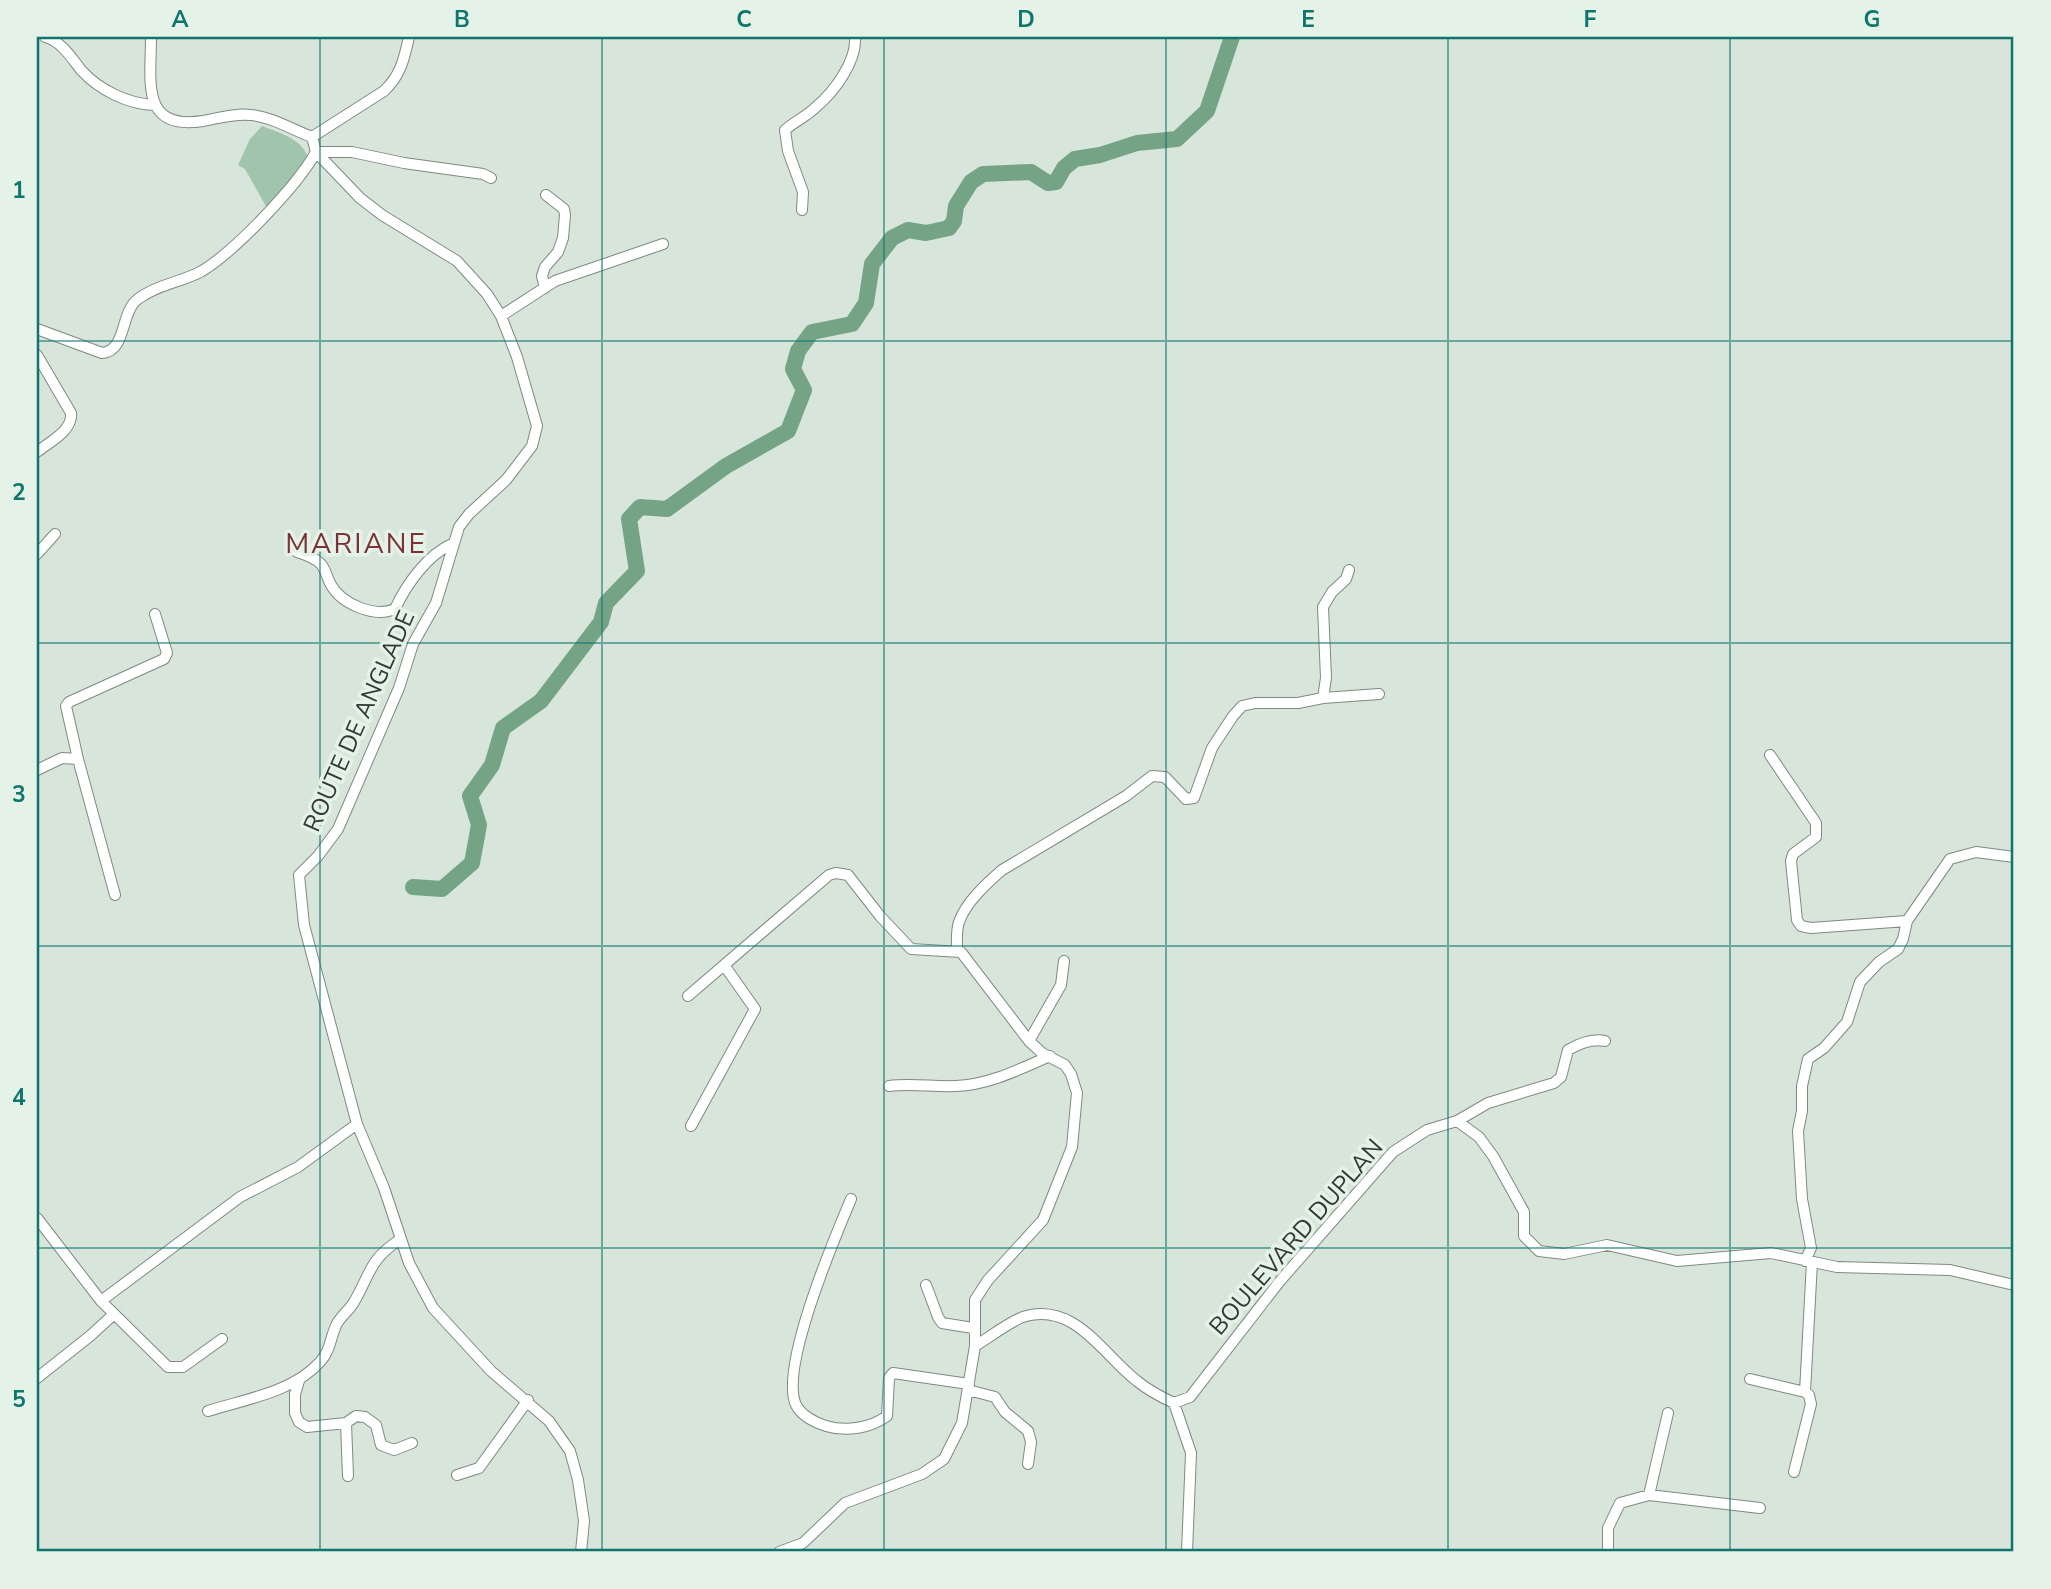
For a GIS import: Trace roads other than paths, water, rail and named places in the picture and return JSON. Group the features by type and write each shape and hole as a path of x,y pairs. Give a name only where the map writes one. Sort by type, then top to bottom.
{"street":[{"path":"45,37 52,39 70,54 83,72 108,91 136,105 154,105"},
{"path":"151,37 151,86 154,105 159,113 170,120 180,122 252,115 264,117 312,137"},
{"path":"312,137 384,91 393,82 403,65 409,37"},
{"path":"802,210 803,192 788,151 785,130 816,107 851,63 855,51 855,37"},
{"path":"37,329 102,354 108,353 118,343 130,309 137,299 201,271 223,256 249,231 306,169 316,152 312,137"},
{"path":"316,152 352,152 404,163 483,174 491,178"},
{"name":"ROUTE DE ANGLADE","path":"316,152 360,198 382,215 457,261 487,294 501,316 517,357 537,426 532,446 506,481 469,514 459,527 436,603 413,645 400,688 338,829 318,856 299,875 304,925 357,1124 384,1188 410,1264 433,1308 491,1371 528,1400 549,1421 570,1451 578,1480 584,1521 582,1552"},
{"path":"545,288 542,276 545,267 558,252 563,238 565,215 564,209 546,195"},
{"path":"501,316 566,277 663,244"},
{"path":"37,355 71,413 72,420 68,427 37,452"},
{"path":"37,554 55,534"},
{"path":"297,552 311,556 323,566 331,586 348,602 375,613 386,613 395,609 429,560 452,544"},
{"path":"1323,698 1326,678 1323,607 1332,592 1346,579 1349,570"},
{"path":"115,895 66,706 69,702 164,659 167,653 155,614"},
{"path":"957,950 958,923 964,912 1002,870 1116,802 1153,776 1164,777 1186,799 1194,797 1212,748 1242,706 1379,694"},
{"path":"1770,755 1815,822 1817,830 1816,837 1793,854 1791,861 1797,920 1801,926 1811,928 1907,921"},
{"path":"37,770 62,758 78,759"},
{"path":"1805,1392 1811,1248 1802,1199 1798,1131 1802,1111 1802,1086 1808,1059 1824,1048 1847,1022 1860,982 1879,962 1898,949 1907,921 1950,859 1976,852 2014,857"},
{"path":"688,996 829,875 848,875 880,916 911,948 957,950 965,957 1030,1041 1042,1053 1065,1065 1077,1093 1072,1147 1043,1220 988,1280 975,1300 975,1346 962,1423 944,1459 922,1474 845,1503 803,1543 779,1552"},
{"path":"1030,1041 1061,985 1064,961"},
{"path":"691,1126 755,1009 724,965"},
{"name":"BOULEVARD DUPLAN","path":"1174,1403 1190,1397 1280,1281 1393,1152 1427,1130 1457,1121 1488,1103 1554,1083 1561,1077 1568,1050 1597,1039 1605,1041"},
{"path":"889,1086 917,1083 968,1085 991,1081 1050,1056"},
{"path":"1457,1121 1479,1137 1493,1156 1524,1212 1524,1236 1539,1251 1564,1254 1607,1245 1677,1261 1771,1253 1837,1267 1950,1270 2014,1285"},
{"path":"101,1301 240,1196 298,1167 357,1124"},
{"path":"851,1199 814,1290 806,1319 795,1368 793,1392 796,1405 808,1418 825,1426 848,1430 874,1424 887,1416 889,1378 893,1373 969,1387 995,1397 1000,1408 1028,1431 1031,1442 1028,1464"},
{"path":"37,1218 113,1315 163,1364 173,1368 183,1367 222,1339"},
{"path":"208,1411 299,1381 330,1349 335,1325 353,1305 373,1262 385,1249 401,1239"},
{"path":"926,1285 942,1323 974,1328"},
{"path":"975,1346 1025,1316 1048,1314 1081,1327 1136,1380 1174,1403 1191,1453 1187,1552"},
{"path":"37,1378 113,1315"},
{"path":"1750,1379 1805,1392 1811,1399 1811,1411 1794,1472"},
{"path":"299,1381 295,1394 295,1413 299,1422 307,1427 345,1423 356,1416 366,1417 376,1426 381,1445 394,1451 412,1443"},
{"path":"457,1475 479,1468 528,1400"},
{"path":"1649,1495 1668,1413"},
{"path":"345,1423 348,1476"},
{"path":"1608,1552 1608,1528 1620,1503 1649,1495 1760,1508"}],"waterway":[{"path":"413,887 442,889 472,863 479,825 470,796 492,765 503,728 541,701 601,622 606,603 637,571 629,519 640,507 667,509 726,466 788,431 804,390 793,369 798,351 812,332 852,324 866,303 872,264 892,238 908,230 926,233 949,228 954,221 956,206 971,182 983,174 1031,172 1048,183 1056,182 1064,168 1075,159 1100,155 1137,143 1177,139 1207,111 1232,37"}],"district":[{"name":"MARIANE","path":"356,544"}]}
